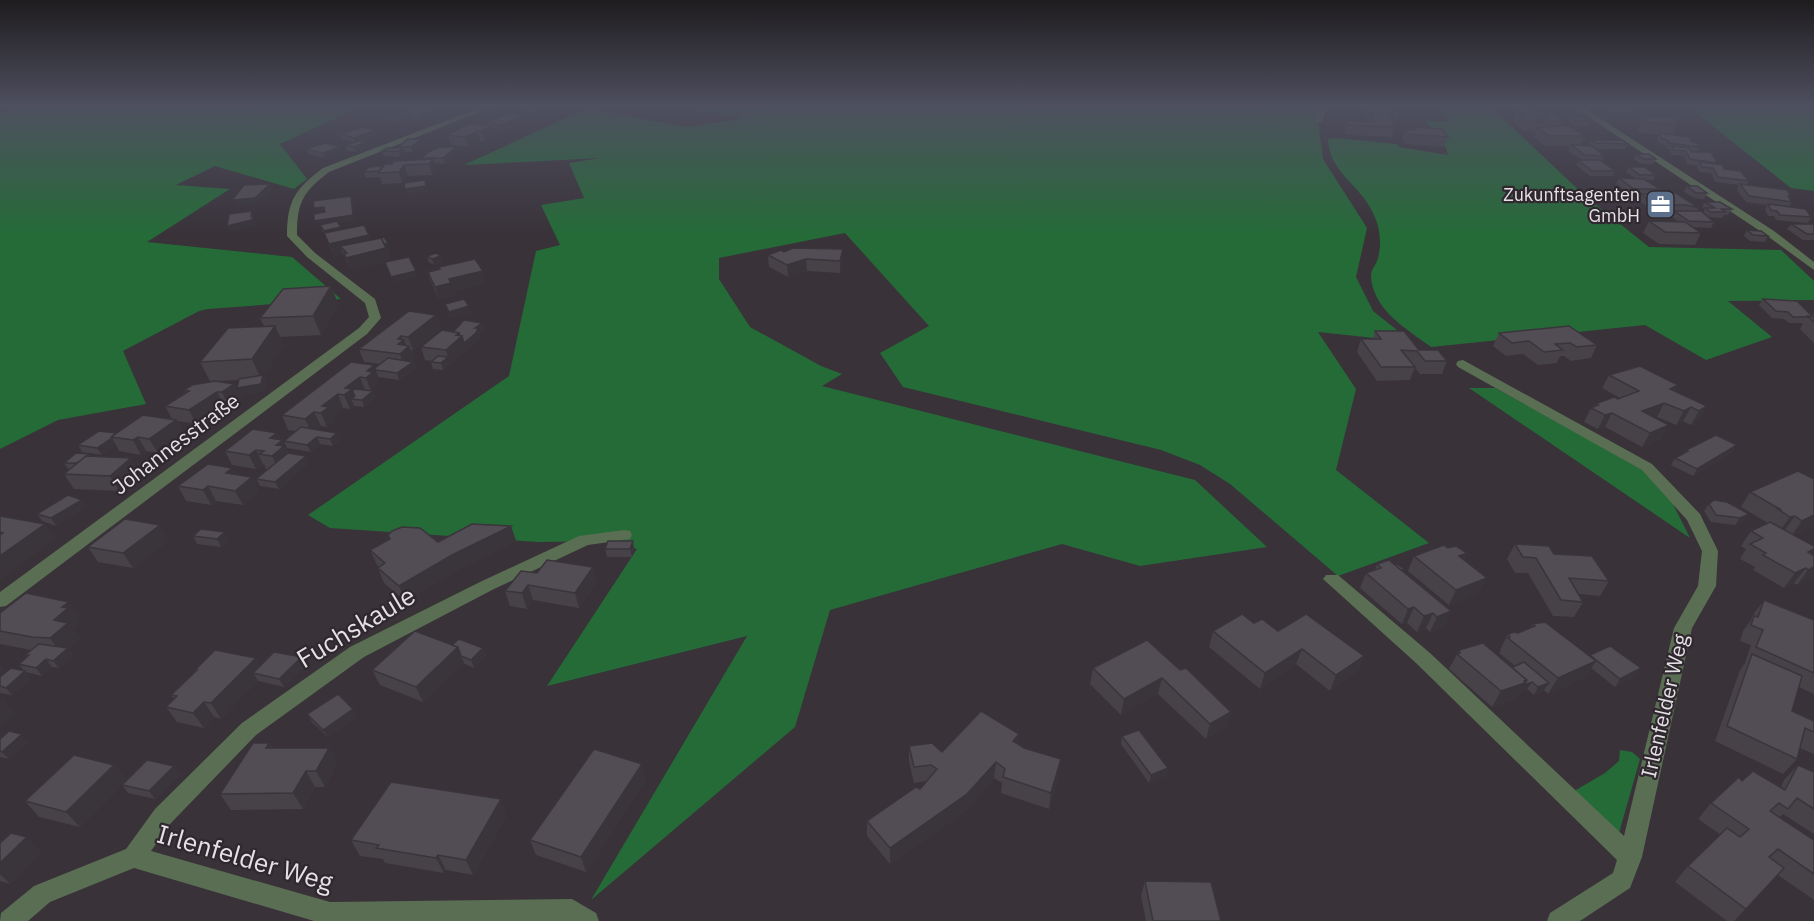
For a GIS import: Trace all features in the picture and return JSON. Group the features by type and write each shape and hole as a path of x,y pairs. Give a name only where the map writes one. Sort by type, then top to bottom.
{"street":[{"name":"Johannesstraße","path":"0,601 363,330 375,318 371,302 311,255 292,236 291,208 306,185 326,170 380,149"},
{"path":"1642,149 1770,233 1814,267"},
{"name":"Irlenfelder Weg","path":"1463,364 1647,466 1694,518 1710,551 1707,586 1683,628 1630,857 1622,880 1559,921"},
{"name":"Fuchskaule","path":"134,857 163,816 249,729 357,652 488,585 585,540 624,536"},
{"path":"1332,579 1423,658 1630,857"},
{"name":"Irlenfelder Weg","path":"10,921 42,894 134,857 330,914 572,911 587,921"}],"green space":[{"path":"0,149 284,149 307,179 294,189 215,166 176,185 230,189 147,242 292,257 341,299 199,311 123,351 146,404 58,420 0,449"},
{"path":"499,149 1322,149 1323,159 1367,228 1356,277 1373,311 1412,342 1318,332 1356,389 1336,470 1429,543 1338,576 1230,484 1200,465 1161,450 903,387 880,353 929,326 845,233 719,258 719,279 750,327 821,366 842,374 822,386 1195,480 1267,547 1140,566 1062,544 830,610 795,727 591,900 747,636 547,686 637,549 609,541 538,542 330,528 308,515 509,376 536,251 560,245 541,205 584,198 569,163 600,158 464,165"},
{"path":"1330,149 1411,149 1448,155 1446,149 1535,149 1585,196 1649,247 1781,250 1814,281 1814,300 1728,301 1772,337 1706,360 1645,325 1431,347 1392,317 1377,298 1371,275 1379,252 1380,235 1377,224 1368,203 1340,170"},
{"path":"1742,149 1814,149 1814,191 1791,188"},
{"path":"1469,388 1495,388 1644,471 1673,504 1690,538"},
{"path":"1620,750 1632,752 1640,759 1619,833 1575,796 1576,790 1605,773 1619,761"}],"building":[{"path":"306,149 335,149 323,153"},
{"path":"385,149 402,149 399,151 382,151"},
{"path":"435,149 454,149 443,158 421,158"},
{"path":"1577,149 1596,149 1604,156 1585,155"},
{"path":"1689,149 1691,152 1711,152 1717,163 1690,159 1686,151 1674,150"},
{"path":"1636,154 1649,154 1656,159 1644,159"},
{"path":"433,159 429,164 404,165 399,172 378,173 385,164 392,164 394,161"},
{"path":"1578,160 1600,160 1615,171 1592,171"},
{"path":"1700,162 1723,165 1724,169 1740,171 1749,181 1718,177 1713,168 1702,167"},
{"path":"383,166 379,171 364,172 369,167"},
{"path":"1629,167 1644,167 1656,175 1640,175"},
{"path":"1619,178 1644,179 1660,189 1634,189"},
{"path":"425,180 426,186 405,189 404,183"},
{"path":"270,184 255,198 232,200 244,185"},
{"path":"1740,184 1787,190 1792,202 1749,196"},
{"path":"1687,186 1697,186 1707,193 1696,193"},
{"path":"1669,192 1676,193 1699,208 1687,205 1656,205 1641,194 1672,195"},
{"path":"351,196 353,215 314,221 314,214 325,212 324,207 314,208 313,201"},
{"path":"1705,202 1720,202 1732,209 1721,209 1725,212 1710,212 1706,208 1715,208"},
{"path":"1768,204 1806,209 1811,217 1780,215 1777,211 1771,210"},
{"path":"252,211 252,220 227,226 229,214"},
{"path":"1674,211 1701,211 1714,222 1689,221"},
{"path":"337,221 341,227 324,231 320,225"},
{"path":"1649,221 1685,222 1701,233 1665,232"},
{"path":"1791,224 1813,224 1814,234 1807,234"},
{"path":"364,225 369,235 329,244 324,233"},
{"path":"1747,230 1761,231 1768,236 1753,235"},
{"path":"384,237 388,243 384,244 381,238"},
{"path":"381,238 386,248 346,258 344,253 347,253 340,246"},
{"path":"793,248 843,249 840,261 806,259 787,265 768,255"},
{"path":"436,253 441,256 432,259 427,256"},
{"path":"409,257 416,271 391,277 385,262"},
{"path":"475,259 483,271 449,279 451,283 435,287 428,272 440,269 439,267"},
{"path":"331,286 313,316 260,318 283,289"},
{"path":"464,299 469,306 449,312 445,304"},
{"path":"1763,299 1797,301 1812,317 1793,317 1788,312 1776,311"},
{"path":"409,311 436,315 408,337 401,336 398,339 404,340 398,344 409,346 400,354 359,349"},
{"path":"464,320 482,323 475,328 478,328 476,333 464,343 459,333 453,332"},
{"path":"275,326 252,359 200,362 228,328"},
{"path":"1569,326 1597,345 1577,347 1570,343 1555,344 1563,350 1544,352 1529,341 1512,343 1499,333"},
{"path":"442,330 459,333 456,335 462,336 446,350 421,347"},
{"path":"1375,331 1404,331 1419,350 1438,350 1447,361 1425,361 1417,351 1401,350 1415,367 1381,367 1361,339 1381,339"},
{"path":"438,356 448,357 441,363 431,362"},
{"path":"388,358 413,362 397,373 376,370 375,368"},
{"path":"351,362 374,365 367,371 373,372 366,378 360,377 345,388 352,389 344,395 338,394 322,406 329,407 321,413 314,412 305,419 282,415"},
{"path":"1640,366 1678,385 1670,389 1707,406 1699,411 1691,407 1684,411 1664,403 1642,411 1669,425 1650,433 1612,413 1605,415 1591,408 1598,405 1595,404 1614,397 1618,399 1639,391 1609,375"},
{"path":"263,375 261,384 237,388 239,379"},
{"path":"215,381 234,384 189,410 165,406 189,391 184,390 192,385"},
{"path":"355,389 373,391 362,400 351,399 355,396 352,391"},
{"path":"143,415 176,420 149,439 138,437 133,440 111,437"},
{"path":"301,427 337,433 330,439 317,437 307,445 284,441"},
{"path":"253,429 277,433 270,438 283,440 276,445 284,446 272,456 259,454 264,451 256,450 249,455 225,451"},
{"path":"99,431 116,433 97,448 78,445"},
{"path":"1716,435 1737,445 1697,469 1675,458 1688,451 1686,450"},
{"path":"76,453 90,454 77,463 64,463"},
{"path":"288,453 306,456 275,482 256,479"},
{"path":"86,456 131,458 110,476 64,474"},
{"path":"208,464 232,468 226,473 252,477 235,491 208,486 203,490 178,486"},
{"path":"1798,471 1814,479 1814,515 1802,521 1795,516 1790,517 1750,492"},
{"path":"68,495 82,500 51,518 37,514"},
{"path":"1714,500 1727,502 1749,514 1740,518 1716,515 1709,504"},
{"path":"0,516 45,524 0,556 0,535 3,533 0,532"},
{"path":"125,519 160,525 123,553 88,547"},
{"path":"1770,522 1814,546 1814,549 1808,552 1814,556 1814,567 1795,573 1763,555 1766,553 1750,544 1763,538 1751,531"},
{"path":"472,524 511,526 452,555 399,586 378,568 385,563 370,550 390,539 388,535 392,531 402,527 420,528 438,542"},
{"path":"201,529 225,532 217,539 193,536"},
{"path":"608,541 633,541 630,549 605,549"},
{"path":"1515,544 1549,546 1554,554 1592,556 1609,581 1569,578 1583,602 1561,600 1536,558 1523,557"},
{"path":"1444,545 1448,548 1456,546 1467,553 1459,556 1487,578 1456,590 1414,556"},
{"path":"547,560 593,567 575,593 528,585 522,593 505,591 521,571 537,573"},
{"path":"1389,560 1451,611 1437,617 1433,613 1424,616 1414,607 1408,609 1366,573 1381,568 1377,564"},
{"path":"26,593 69,602 62,607 68,608 54,620 68,623 50,638 0,631 0,613"},
{"path":"1764,600 1814,620 1814,673 1756,647 1763,630 1751,625 1754,616 1758,617"},
{"path":"1242,614 1254,623 1262,619 1278,631 1306,614 1364,656 1336,675 1302,649 1265,673 1213,631"},
{"path":"1545,622 1596,661 1558,678 1508,638 1510,637 1508,634 1518,633 1535,626 1533,624"},
{"path":"415,631 458,647 416,687 372,670"},
{"path":"459,639 483,648 471,660 461,656 458,647 452,645"},
{"path":"1147,640 1180,670 1186,668 1231,712 1210,724 1162,678 1124,699 1093,668"},
{"path":"1483,643 1527,680 1524,681 1525,683 1501,691 1457,654 1460,653 1459,650"},
{"path":"39,644 68,648 53,661 46,659 36,668 19,664 29,655 25,655"},
{"path":"1610,646 1641,668 1620,679 1590,655"},
{"path":"215,650 256,658 211,703 204,702 193,713 166,707 177,696 171,695"},
{"path":"274,652 302,657 279,679 253,673"},
{"path":"1752,654 1802,676 1792,711 1814,721 1814,732 1805,728 1797,759 1727,726"},
{"path":"1501,658 1513,667 1524,662 1549,683 1538,687 1532,682 1524,685 1527,680"},
{"path":"11,668 25,671 6,688 0,686 0,677"},
{"path":"338,694 353,709 323,730 307,714"},
{"path":"981,711 1019,734 1013,741 1024,748 1061,759 1051,793 1003,777 1005,769 996,762 967,794 890,848 867,821 916,787 920,789 937,769 931,765 914,767 909,746 932,743 942,752"},
{"path":"1139,730 1168,768 1151,775 1122,736"},
{"path":"9,731 22,734 2,752 0,751 0,739"},
{"path":"253,743 269,743 266,748 329,748 316,771 306,771 293,793 220,794"},
{"path":"594,749 642,764 581,857 530,840"},
{"path":"74,755 114,765 66,812 25,801"},
{"path":"147,760 174,766 149,791 122,785"},
{"path":"1798,765 1814,772 1814,809 1797,798 1788,809 1779,803 1770,811 1814,840 1814,874 1778,849 1769,857 1784,868 1746,909 1688,866 1727,828 1740,837 1749,829 1711,803 1739,777 1742,781 1753,771 1785,790"},
{"path":"391,782 501,799 466,860 438,855 436,858 376,848 379,845 351,840"},
{"path":"11,833 27,837 0,863 0,843"},
{"path":"1145,881 1211,882 1221,921 1153,921"}],"place":[{"name":"Zukunftsagenten GmbH","path":"1661,205"}]}
